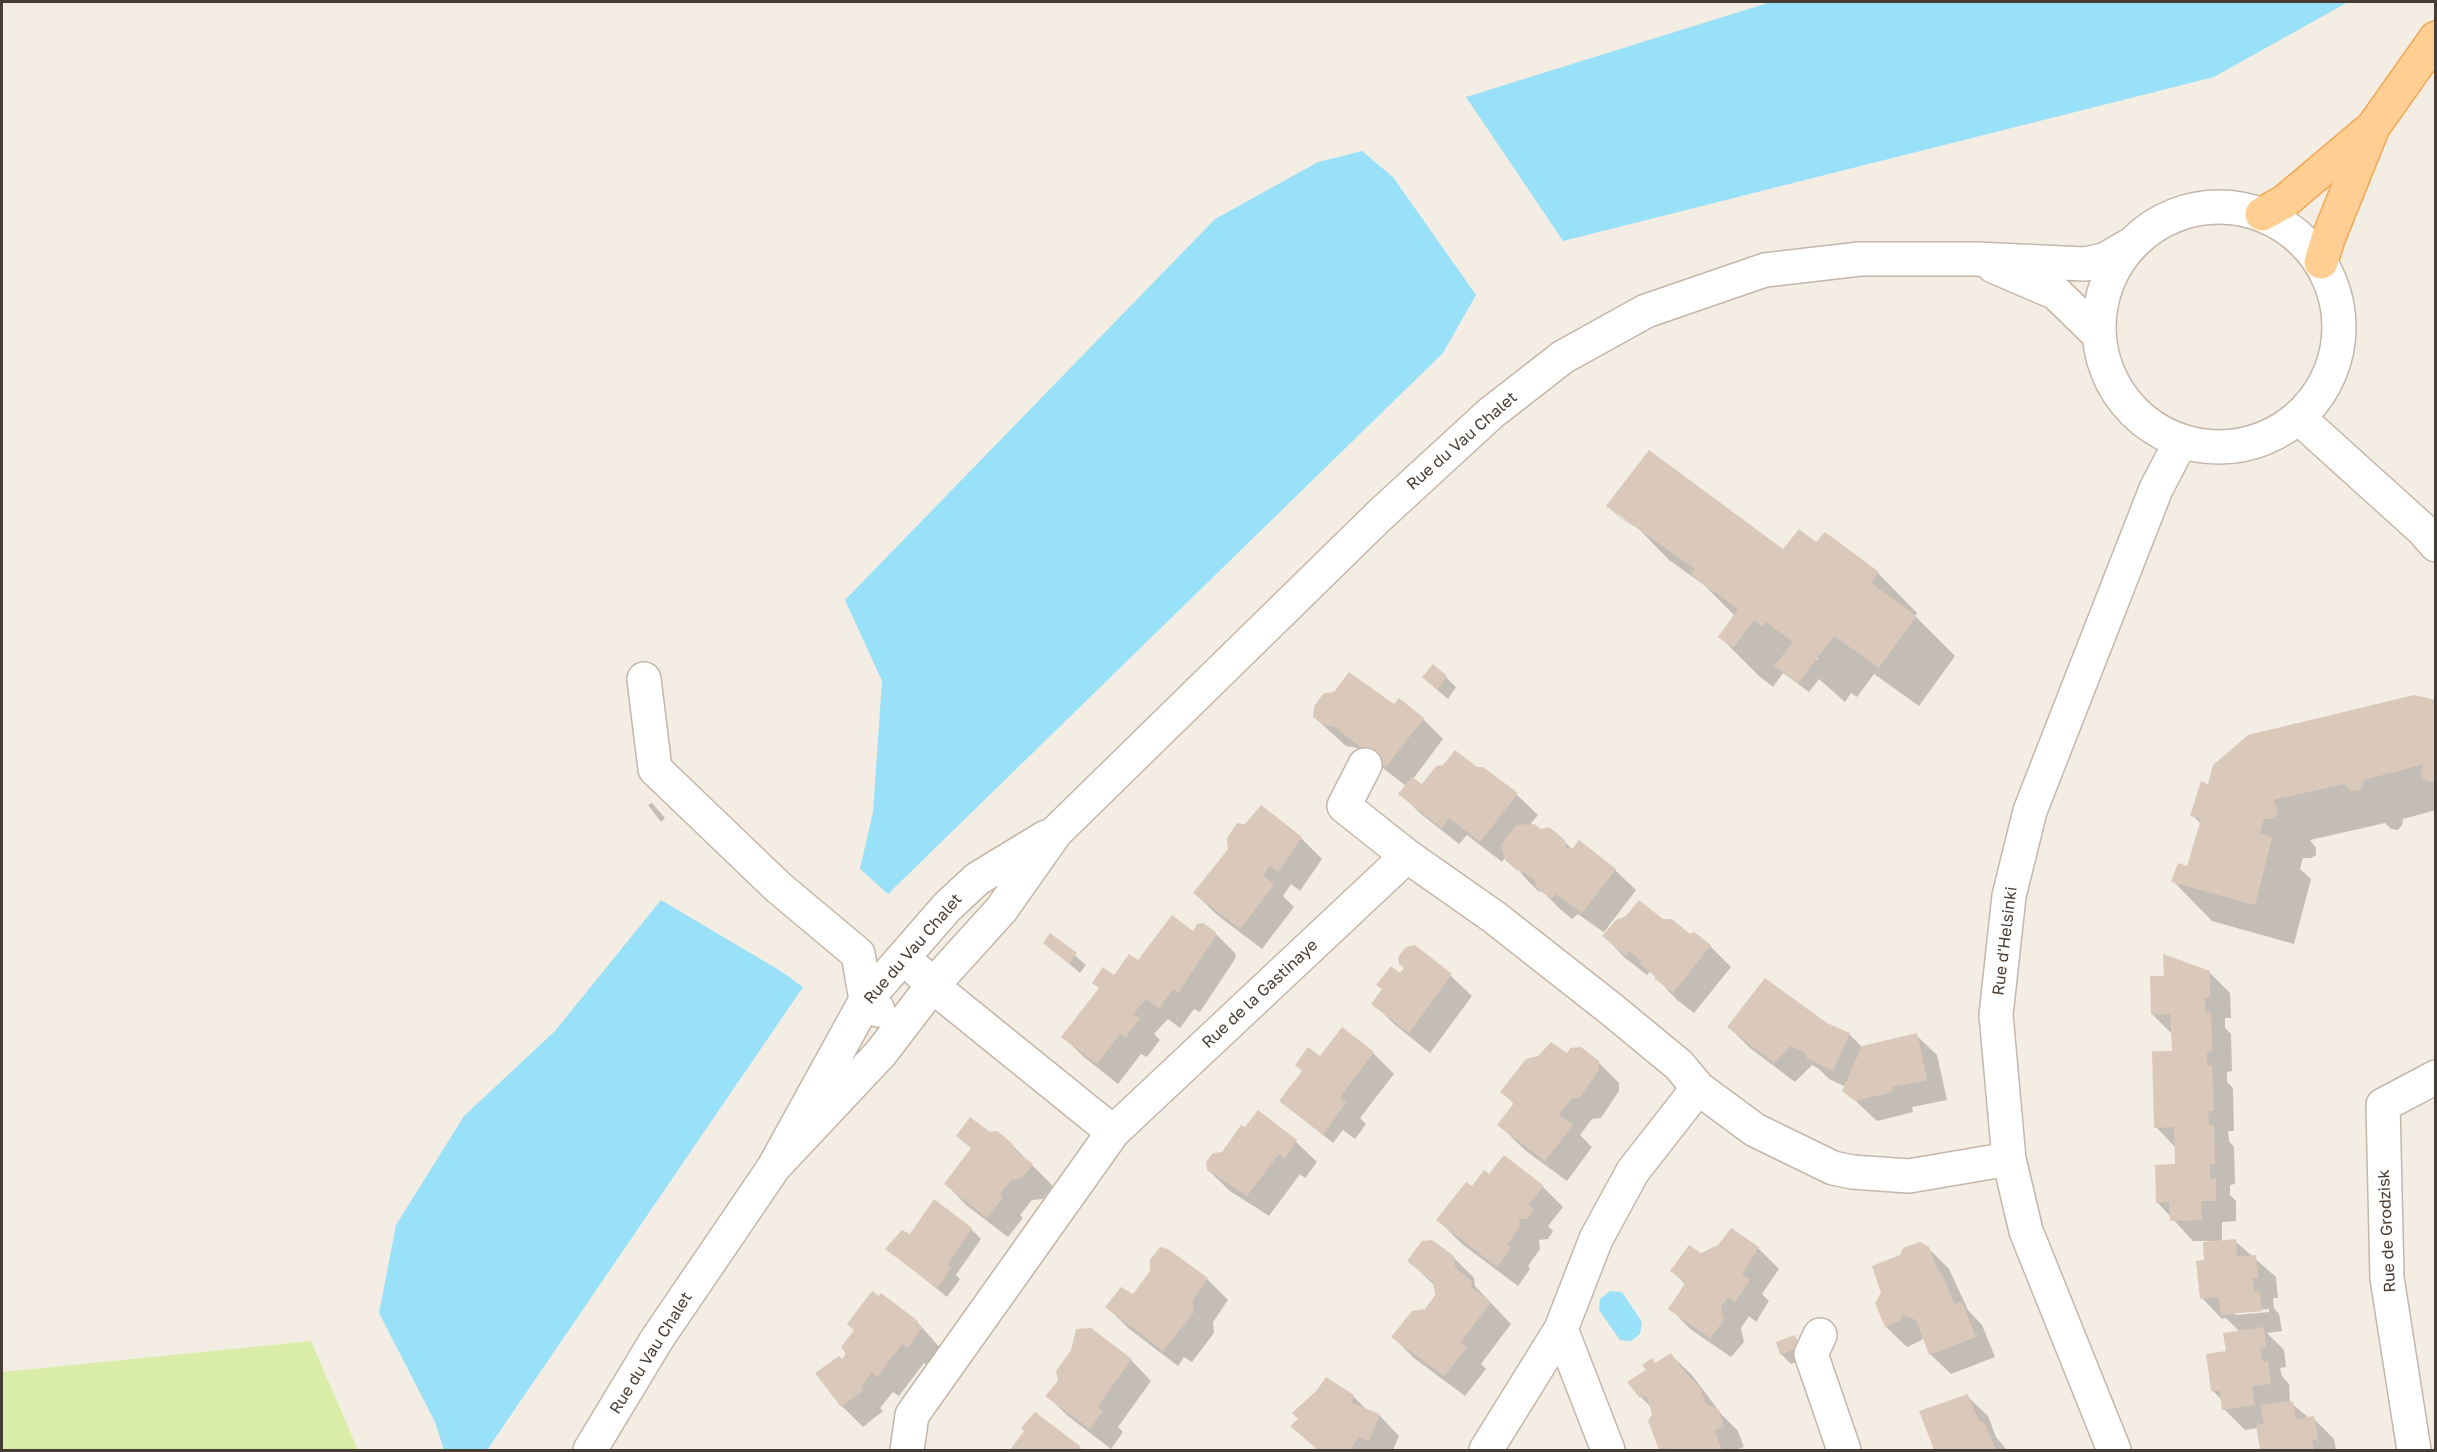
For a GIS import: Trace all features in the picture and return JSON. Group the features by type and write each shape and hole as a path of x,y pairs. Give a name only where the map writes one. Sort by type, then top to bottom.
{"main road":[{"path":"2321,262 2373,127 2436,38"},
{"path":"2262,214 2284,202 2373,127"}],"street":[{"path":"2226,206 2262,214 2295,233 2321,262 2338,302 2339,344 2325,385 2299,418 2263,441 2222,449 2180,443 2138,419 2109,380 2097,334 2105,287 2130,246 2157,223 2191,209 2226,206"},
{"name":"Rue du Vau Chalet","path":"774,1167 881,1053 909,1033 933,985 1001,910 1056,832 1380,514 1491,413 1563,357 1646,311 1765,270 1860,259 1976,258 2085,264 2104,260 2130,246"},
{"name":"Rue du Vau Chalet","path":"1976,258 2056,293 2097,334"},
{"path":"2299,418 2423,530 2436,545"},
{"name":"Rue d'Helsinki","path":"2114,1450 2026,1231 2009,1159 1996,1015 2009,896 2030,811 2157,489 2180,443"},
{"path":"644,679 655,769 778,887 858,954 866,1000 909,1033"},
{"path":"1365,765 1344,806 1611,1009 1679,1065 1698,1088 1737,1118 1772,1140 1833,1168 1852,1172 1909,1176 2009,1159"},
{"name":"Rue du Vau Chalet","path":"590,1450 657,1339 774,1167 866,1000 947,907 977,879 1056,832"},
{"name":"Rue de la Gastinaye","path":"907,1450 912,1415 1113,1132 1407,856"},
{"path":"903,956 933,985 1113,1132"},
{"name":"Rue de Grodzisk","path":"2414,1450 2387,1278 2383,1106 2436,1077"},
{"path":"1486,1450 1561,1329 1596,1239 1633,1171 1698,1088"},
{"path":"1561,1329 1608,1450"},
{"path":"1820,1335 1811,1354 1844,1450"}],"green space":[{"path":"311,1341 358,1450 2,1450 2,1372"}],"water":[{"path":"1771,2 2348,2 2214,77 1563,241 1466,97"},
{"path":"1362,151 1393,177 1476,295 1443,353 888,894 860,869 873,812 882,681 845,600 1215,219 1318,162"},
{"path":"661,900 779,970 803,987 487,1450 444,1450 435,1422 379,1313 396,1225 464,1116 555,1031"},
{"path":"1610,1291 1622,1292 1642,1322 1640,1334 1631,1341 1620,1340 1599,1310 1600,1299"}],"building":[{"path":"1649,450 1783,549 1799,529 1816,542 1825,532 1879,572 1871,583 1916,616 1879,668 1834,636 1798,683 1774,666 1793,642 1766,622 1762,626 1754,620 1733,648 1718,637 1738,609 1691,575 1695,569 1606,506"},
{"path":"1433,664 1447,676 1437,690 1422,677"},
{"path":"1349,672 1394,704 1399,698 1424,718 1386,767 1335,727 1324,725 1313,717 1314,706 1324,693 1334,692"},
{"path":"2414,695 2436,700 2436,780 2433,782 2425,780 2420,774 2424,764 2364,780 2358,791 2350,790 2344,784 2273,800 2277,807 2277,815 2271,819 2264,819 2260,834 2272,838 2255,905 2171,882 2178,863 2187,866 2201,819 2190,816 2201,781 2208,784 2213,765 2248,735"},
{"path":"1455,750 1518,793 1480,842 1449,818 1442,828 1398,794 1412,777 1422,784 1436,766 1443,765"},
{"path":"1261,805 1302,837 1278,872 1270,865 1263,875 1274,885 1240,929 1193,893 1228,849 1227,838 1237,823 1245,824"},
{"path":"1534,824 1541,829 1549,827 1565,840 1566,848 1573,848 1579,840 1616,869 1582,913 1556,894 1551,899 1537,888 1535,881 1516,870 1505,860 1501,845 1516,825"},
{"path":"1639,900 1663,919 1672,919 1690,934 1694,932 1711,945 1673,993 1654,978 1656,977 1629,951 1626,956 1602,936 1616,920 1626,916"},
{"path":"1172,915 1193,931 1197,924 1203,923 1216,932 1215,937 1178,993 1173,989 1159,1009 1146,999 1133,1014 1140,1018 1126,1037 1120,1034 1097,1064 1061,1037 1099,988 1092,983 1103,967 1114,975 1129,954 1138,960"},
{"path":"1050,933 1077,953 1069,964 1043,943"},
{"path":"1415,945 1452,974 1409,1033 1371,1004 1382,989 1376,985 1391,966 1400,973 1404,968 1399,964 1398,957 1406,947"},
{"path":"2163,954 2210,971 2210,997 2205,998 2205,1012 2211,1012 2212,1051 2207,1052 2207,1065 2212,1065 2214,1111 2208,1111 2209,1125 2214,1125 2215,1164 2210,1164 2210,1179 2216,1178 2216,1201 2201,1201 2202,1220 2170,1221 2169,1202 2156,1203 2155,1165 2175,1164 2174,1127 2154,1128 2152,1051 2172,1051 2170,1014 2151,1015 2150,976 2164,976"},
{"path":"1765,978 1827,1023 1850,1033 1833,1071 1807,1058 1804,1052 1791,1046 1774,1063 1727,1027"},
{"path":"1342,1027 1374,1052 1340,1097 1346,1102 1323,1135 1279,1101 1302,1071 1295,1065 1308,1047 1320,1056"},
{"path":"1917,1033 1927,1080 1892,1087 1893,1092 1855,1101 1842,1091 1862,1046"},
{"path":"1551,1042 1567,1053 1570,1048 1581,1047 1599,1061 1599,1070 1580,1097 1571,1099 1559,1115 1573,1125 1545,1161 1497,1125 1514,1103 1500,1092 1526,1059 1538,1056"},
{"path":"1258,1110 1297,1140 1284,1159 1279,1154 1247,1196 1207,1170 1206,1162 1213,1153 1222,1152 1241,1125 1245,1127"},
{"path":"970,1117 990,1132 997,1131 1012,1143 1015,1150 1033,1164 1022,1178 1011,1180 1000,1194 1003,1197 987,1218 944,1184 971,1148 956,1136"},
{"path":"1504,1155 1544,1186 1528,1205 1534,1210 1527,1219 1519,1219 1520,1227 1507,1245 1511,1247 1497,1267 1436,1220 1466,1182 1472,1186 1484,1170 1489,1174"},
{"path":"934,1199 972,1228 947,1265 951,1268 937,1288 885,1249 902,1230 910,1234"},
{"path":"1731,1228 1759,1247 1742,1274 1750,1280 1735,1302 1728,1297 1721,1307 1724,1320 1710,1338 1668,1309 1686,1282 1670,1271 1689,1245 1701,1253 1718,1245"},
{"path":"2236,1239 2237,1257 2256,1255 2258,1278 2253,1278 2254,1292 2259,1291 2262,1311 2221,1315 2219,1297 2200,1299 2196,1261 2204,1260 2203,1242"},
{"path":"1432,1240 1454,1256 1455,1268 1471,1280 1472,1288 1491,1302 1461,1342 1467,1347 1444,1376 1391,1337 1412,1311 1425,1309 1435,1295 1433,1282 1407,1261 1422,1241"},
{"path":"1920,1242 1929,1247 1955,1304 1962,1302 1976,1337 1929,1355 1916,1320 1904,1315 1899,1321 1885,1327 1875,1303 1881,1293 1872,1266 1900,1255 1903,1248"},
{"path":"1160,1247 1168,1249 1208,1278 1193,1300 1194,1312 1163,1351 1105,1307 1121,1287 1133,1294 1150,1271 1150,1260"},
{"path":"872,1291 879,1296 881,1293 918,1321 916,1323 922,1328 908,1348 902,1344 877,1377 872,1372 861,1387 864,1390 841,1407 815,1373 839,1356 842,1359 846,1354 841,1347 854,1330 847,1324"},
{"path":"2264,1327 2266,1347 2260,1348 2263,1362 2268,1361 2271,1384 2252,1386 2255,1405 2222,1410 2220,1391 2211,1391 2206,1354 2226,1351 2223,1333"},
{"path":"1091,1328 1132,1359 1097,1407 1103,1411 1090,1429 1045,1396 1058,1381 1056,1371 1071,1350 1076,1329"},
{"path":"1795,1335 1800,1347 1780,1355 1776,1342"},
{"path":"1671,1353 1700,1388 1706,1404 1718,1409 1724,1427 1714,1430 1722,1450 1667,1450 1666,1447 1659,1450 1648,1421 1652,1414 1647,1397 1639,1397 1627,1382 1646,1370 1642,1365 1652,1358 1655,1363"},
{"path":"1326,1377 1354,1395 1352,1403 1380,1414 1369,1441 1359,1437 1351,1448 1354,1450 1318,1450 1290,1426 1298,1419 1292,1413 1317,1390"},
{"path":"1968,1394 1978,1420 1985,1424 1996,1450 1934,1450 1919,1411"},
{"path":"2293,1401 2296,1419 2314,1416 2318,1439 2312,1440 2314,1450 2260,1450 2256,1425 2264,1424 2260,1405"},
{"path":"1035,1412 1080,1446 1076,1450 1010,1450 1024,1431 1021,1428"}]}
